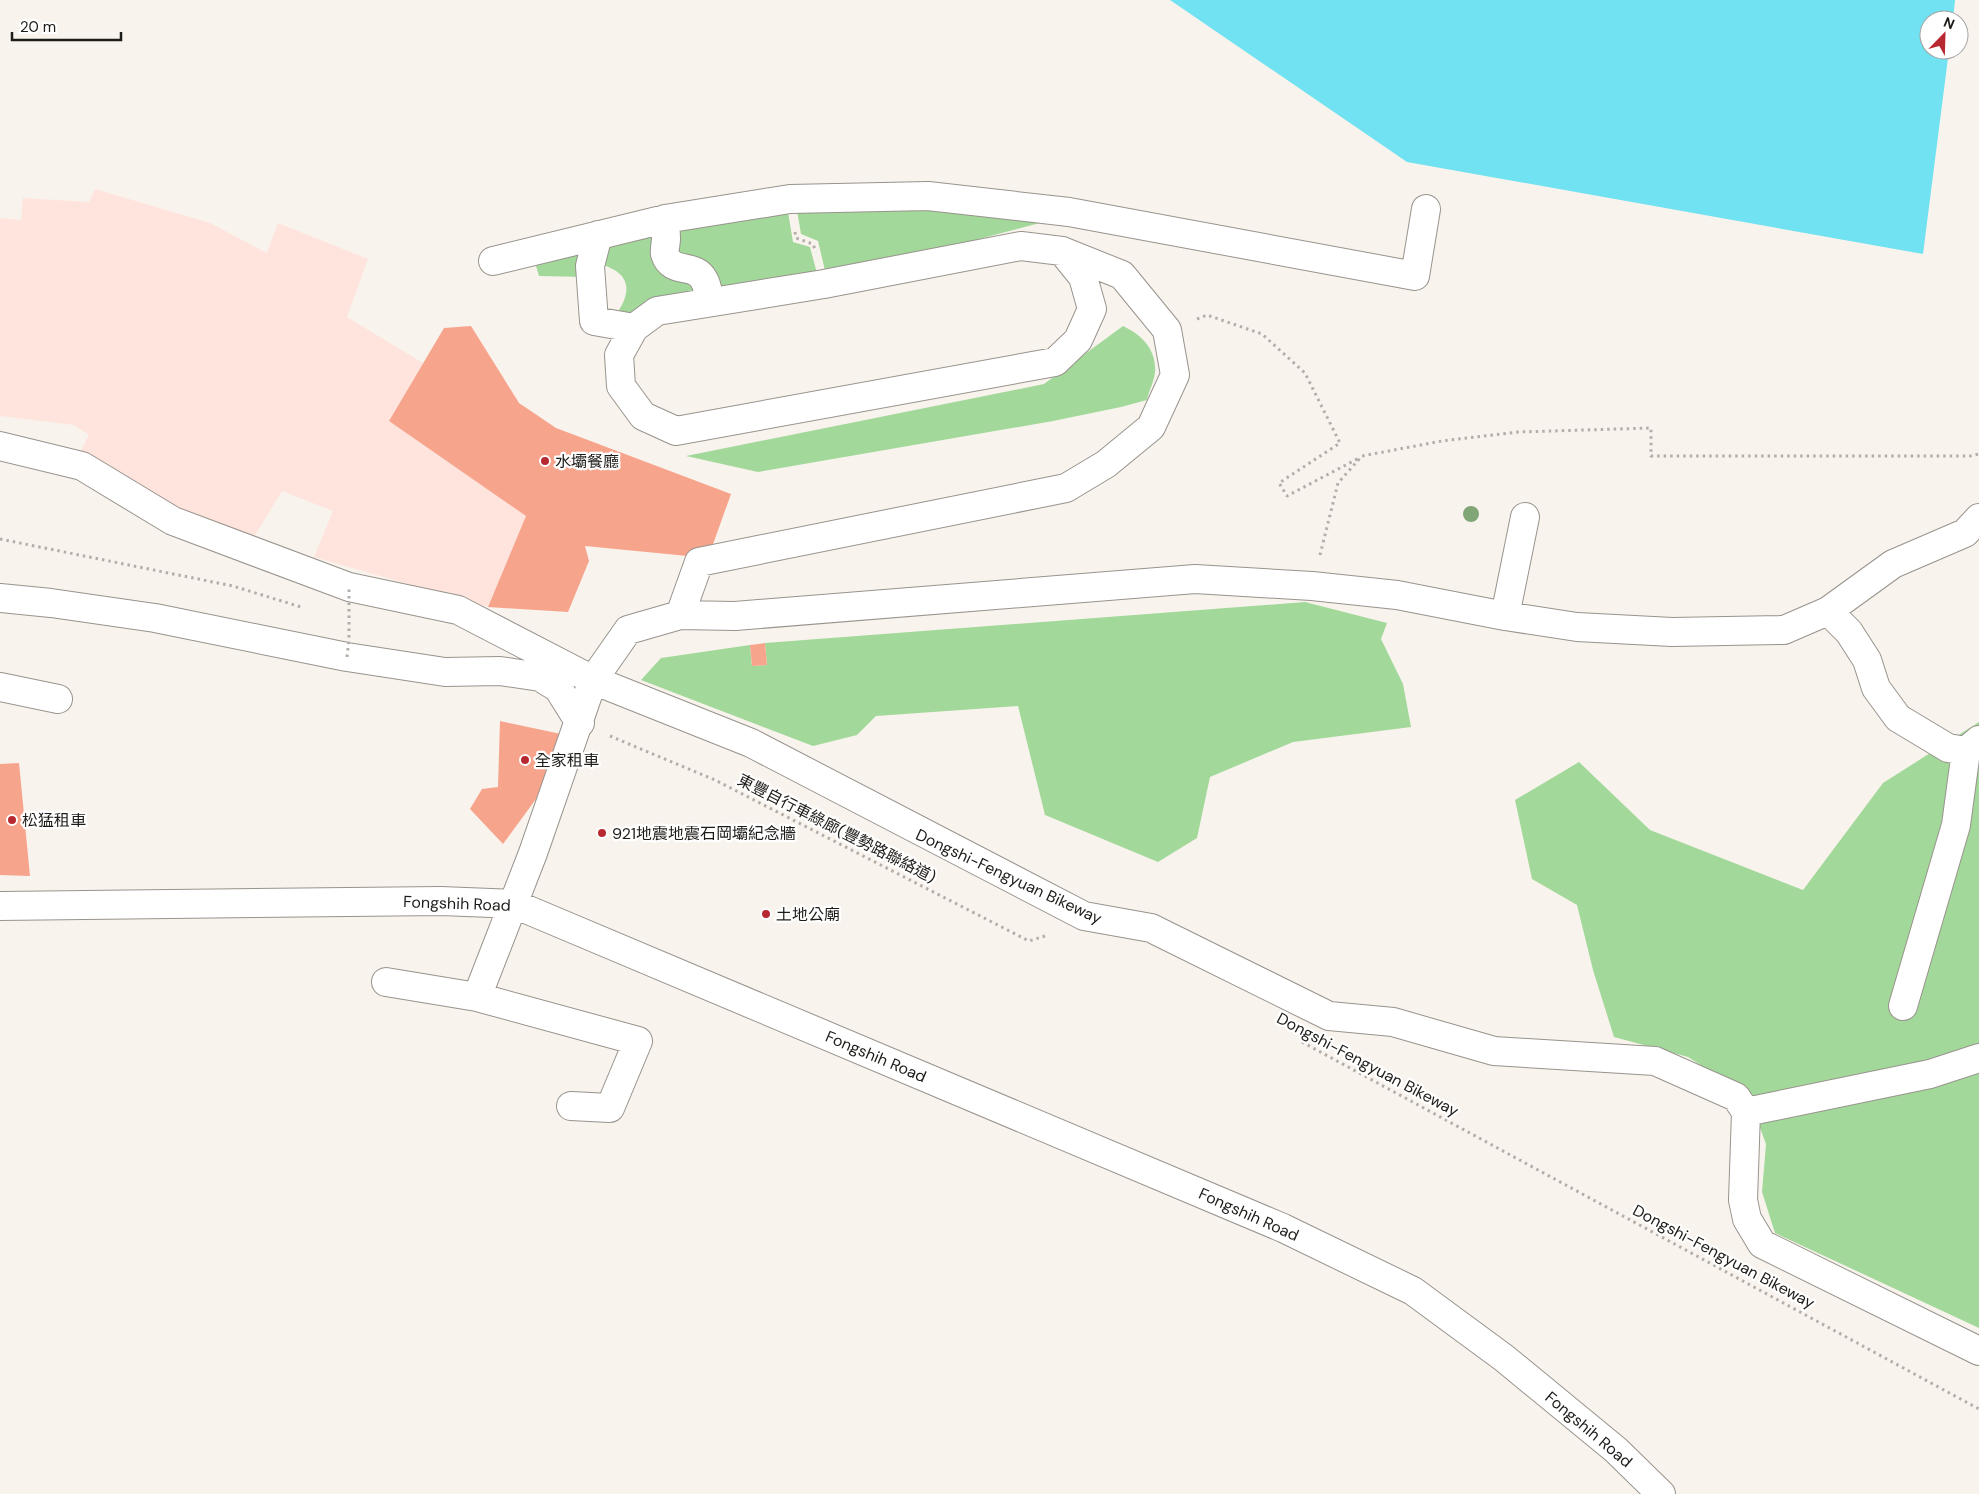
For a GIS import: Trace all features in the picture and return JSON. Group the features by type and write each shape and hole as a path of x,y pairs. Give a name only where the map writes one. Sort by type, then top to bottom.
{"street":[{"path":"493,261 665,219 790,199 928,196 1069,212 1415,276 1426,209"},
{"path":"665,219 666,238 664,253 671,264 678,268 687,267 697,272 705,280 710,302"},
{"path":"598,235 590,266 594,321 634,328"},
{"path":"680,615 699,562 1066,488 1106,464 1151,427 1175,375 1167,330 1122,275 1062,250 1021,246 824,284 657,311 634,328 618,355 621,386 643,416 676,431 1055,362 1078,340 1092,309 1083,277 1062,250"},
{"path":"0,446 82,466 174,521 349,587 458,610 593,680 751,743 1084,916 1151,928 1330,1016 1392,1022 1494,1051 1655,1060 1736,1097 1746,1112 1743,1200 1747,1219 1762,1244 1979,1351"},
{"path":"1505,616 1525,517"},
{"path":"477,997 514,904 580,723 593,680 628,630 680,615 735,616 1195,579 1312,586 1397,595 1505,616 1577,627 1672,632 1784,630 1828,611 1893,564 1965,534 1979,518"},
{"path":"0,598 51,603 155,618 346,657 445,672 500,671 540,677 558,688 580,723"},
{"path":"1828,611 1849,632 1867,660 1876,688 1898,718 1948,748 1972,746 1956,825 1903,1006"},
{"path":"0,687 58,699"},
{"name":"Fongshih Road","path":"0,906 422,901 514,904 1283,1228 1413,1291 1511,1364 1616,1450 1661,1494"},
{"path":"386,982 477,997 638,1040 610,1108 571,1106"},
{"path":"1746,1112 1930,1074 1979,1058"}],"path":[{"path":"790,199 796,238 814,244 824,284"},
{"path":"1167,330 1207,315 1262,334 1305,373 1340,443 1278,483 1287,496 1362,456 1442,441 1518,432 1650,428 1651,456 1970,456 1979,454"},
{"path":"1312,586 1338,483 1362,456"},
{"path":"0,539 233,586 307,609"},
{"path":"346,657 349,587"},
{"path":"344,620 353,623"},
{"name":"東豐自行車綠廊(豐勢路聯絡道)","path":"580,723 715,780 1029,940 1056,932"},
{"name":"Dongshi-Fengyuan Bikeway","path":"1294,1038 1979,1409"}],"shaded area":[{"path":"95,189 210,223 267,253 278,223 368,259 347,317 423,363 389,421 526,516 488,607 314,557 333,511 282,491 251,542 163,505 76,460 89,435 74,425 0,416 0,218 21,220 23,198 89,202"}],"green space":[{"path":"928,203 1055,219 827,279 818,241 801,234 796,205"},
{"path":"787,206 793,242 810,247 819,281 714,297 681,263 671,222"},
{"path":"660,225 702,299 632,320 613,319 624,300 626,284 623,277 617,272 596,263 602,239"},
{"path":"592,241 586,277 539,276 533,256"},
{"path":"1123,326 1147,344 1154,357 1155,373 1147,400 1053,421 758,472 686,456 1044,384"},
{"path":"1305,602 1387,623 1381,639 1403,684 1411,727 1293,742 1210,777 1197,838 1158,862 1045,815 1018,706 876,716 857,735 813,746 641,680 661,658 750,645 752,666 767,665 765,643"},
{"path":"1979,722 1979,1328 1775,1233 1762,1192 1766,1144 1748,1095 1688,1057 1614,1037 1593,970 1577,905 1532,879 1515,800 1579,762 1650,830 1803,890 1883,783"}],"water":[{"path":"1170,0 1955,0 1954,10 1919,10 1919,60 1948,60 1923,254 1407,162"}],"building":[{"name":"水壩餐廳","path":"471,326 519,403 556,428 731,494 708,558 585,546 589,561 568,612 488,607 526,516 389,421 444,328"},
{"path":"765,643 767,665 752,666 750,645"},
{"name":"全家租車","path":"500,721 561,734 536,799 503,844 470,809 482,789 498,787"},
{"name":"松猛租車","path":"19,763 30,876 0,875 0,764"}],"place":[{"name":"水壩餐廳","path":"545,461"},
{"name":"全家租車","path":"525,760"},
{"name":"松猛租車","path":"12,820"},
{"name":"921地震地震石岡壩紀念牆","path":"602,833"},
{"name":"土地公廟","path":"766,914"}]}
